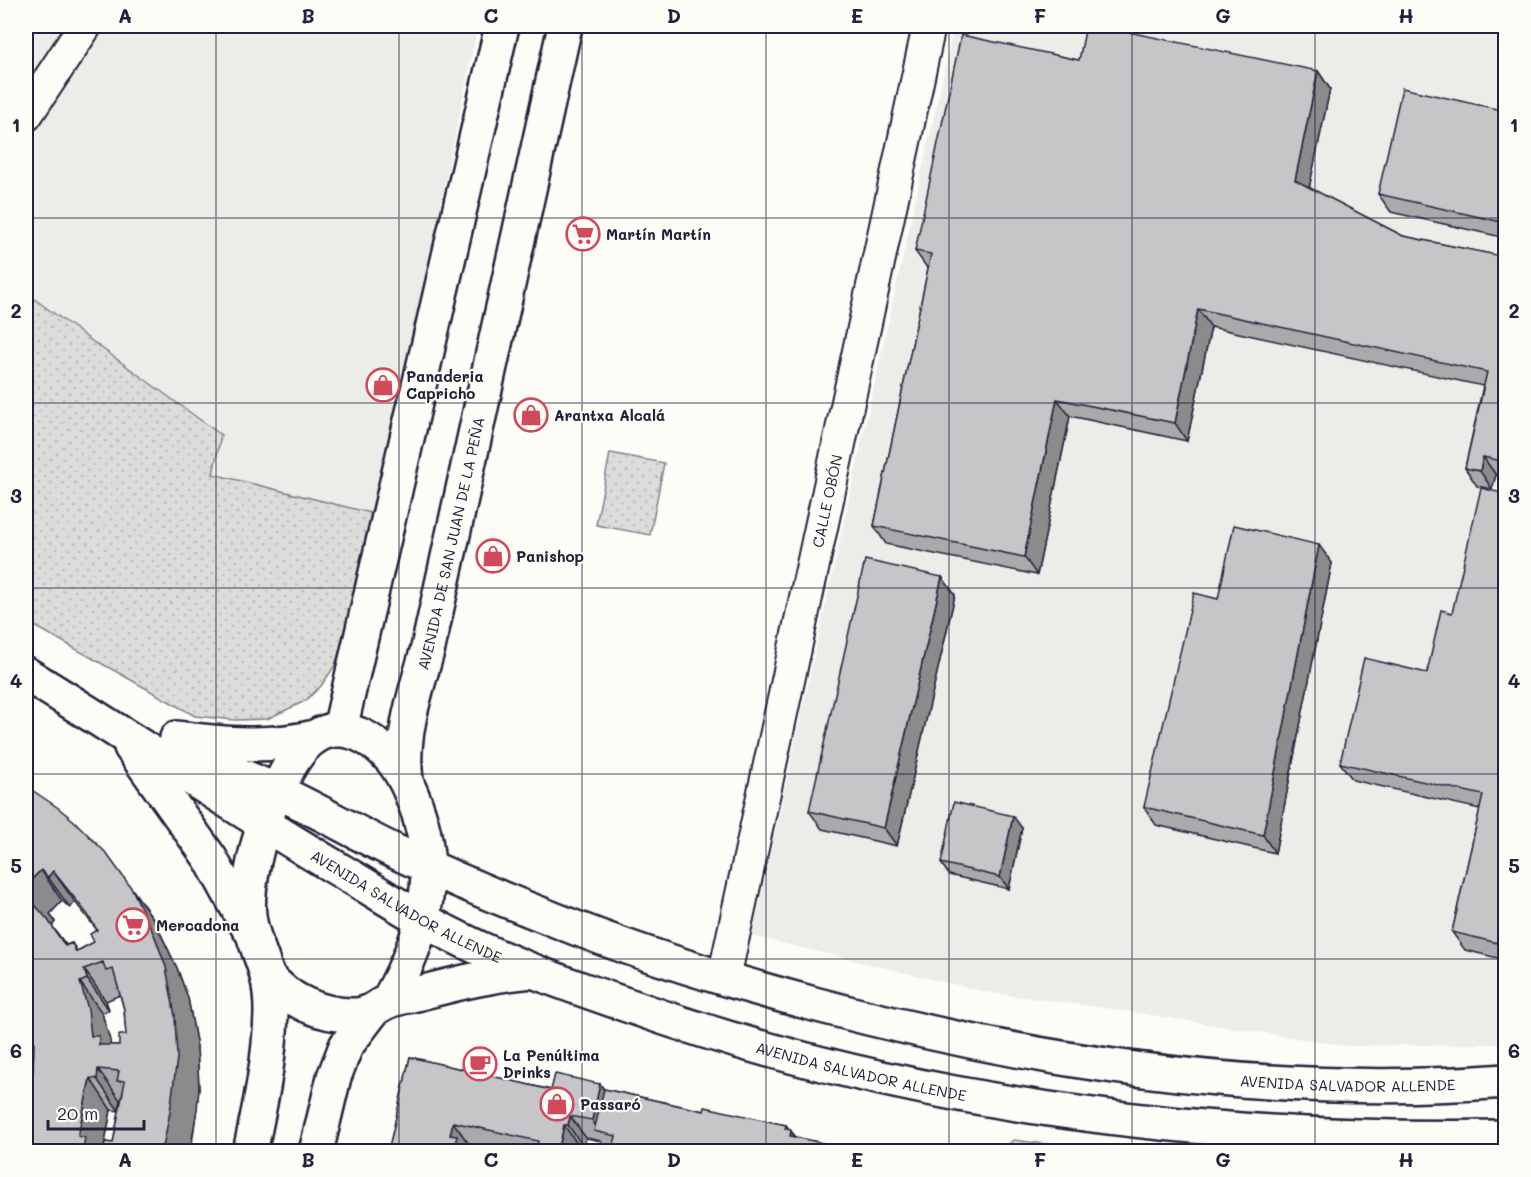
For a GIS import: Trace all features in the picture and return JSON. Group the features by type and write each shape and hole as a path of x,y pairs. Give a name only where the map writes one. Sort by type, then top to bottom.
{"main road":[{"path":"251,932 248,911 250,886 264,825 277,791 297,754 328,733 502,26"},
{"name":"AVENIDA DE SAN JUAN DE LA PEÑA","path":"406,780 403,752 407,725 428,648 565,26"},
{"path":"26,674 119,731 210,858 251,932 267,975 271,1014 268,1054 250,1152"},
{"path":"119,731 212,742 263,745 328,733"},
{"name":"AVENIDA SALVADOR ALLENDE","path":"119,731 222,768 277,791 394,851 553,920 724,978 841,1011 1054,1058 1108,1066 1226,1078 1321,1084 1395,1085 1506,1081"},
{"name":"AVENIDA SALVADOR ALLENDE","path":"119,731 264,825 422,920 533,971 657,1016 746,1045 855,1074 1025,1106 1131,1120 1245,1131 1360,1136 1506,1137"},
{"name":"AVENIDA DE SAN JUAN DE LA PEÑA","path":"315,1152 334,1077 346,1046 380,1007 408,963 422,920 429,866 423,824 406,780 396,763 386,752 360,735 328,733"},
{"path":"267,975 291,998 311,1007 342,1015 380,1007 471,980 506,973 533,971"}],"street":[{"path":"26,115 85,26"},
{"name":"CALLE OBÓN","path":"724,978 929,26"}],"shaded area":[{"path":"26,26 478,26 375,514 213,474 220,435 26,293"},
{"path":"954,26 1505,26 1505,1044 1347,1046 1119,1010 986,992 752,936"},
{"path":"26,293 221,435 213,474 375,514 344,640 334,667 321,686 305,701 267,719 235,720 195,716 26,621"},
{"path":"610,453 664,463 650,535 596,525"},
{"path":"1013,1140 1104,1151 1002,1151"}],"building":[{"path":"1086,26 1099,26 1318,71 1295,180 1403,236 1506,257 1506,462 1483,457 1480,471 1465,468 1487,372 1198,309 1175,423 1057,399 1024,557 874,526 931,254 915,251 961,35 1079,60"},
{"path":"1402,88 1506,111 1506,223 1378,194"},
{"path":"1481,488 1506,494 1506,945 1452,932 1483,795 1340,763 1364,658 1427,673 1441,610 1452,613"},
{"path":"1234,525 1319,545 1263,835 1144,807 1194,593 1218,599"},
{"path":"865,560 942,577 884,828 809,811"},
{"path":"26,786 73,820 106,853 132,889 155,937 166,967 175,1016 177,1058 162,1152 103,1152 105,1142 113,1143 125,1081 117,1081 119,1071 98,1069 97,1079 90,1078 78,1136 85,1138 83,1148 100,1152 26,1152 26,1106 33,1071 34,1045 26,1000","holes":["41,870 48,877 53,871 88,915 97,930 90,934 94,942 76,952 72,943 65,946 48,920 28,897 34,891 26,885","103,962 106,971 113,969 124,1009 126,1035 119,1035 119,1045 99,1045 99,1036 91,1036 88,1009 80,982 87,979 84,969"]},
{"path":"954,802 1013,816 1000,877 941,863"},
{"path":"410,1057 551,1090 555,1074 600,1084 592,1120 570,1116 568,1125 564,1125 558,1152 536,1151 538,1141 453,1122 450,1135 457,1136 454,1148 448,1147 447,1152 388,1152"},
{"path":"604,1089 704,1111 705,1107 786,1125 785,1129 791,1130 790,1136 862,1152 680,1152 665,1148 664,1152 612,1152 616,1136 594,1131"}],"place":[{"name":"Martín Martín","path":"583,234"},
{"name":"Panaderia Capricho","path":"383,385"},
{"name":"Arantxa Alcalá","path":"531,415"},
{"name":"Panishop","path":"493,556"},
{"name":"Mercadona","path":"133,925"},
{"name":"La Penúltima Drinks","path":"480,1064"},
{"name":"Passaró","path":"557,1104"}]}
